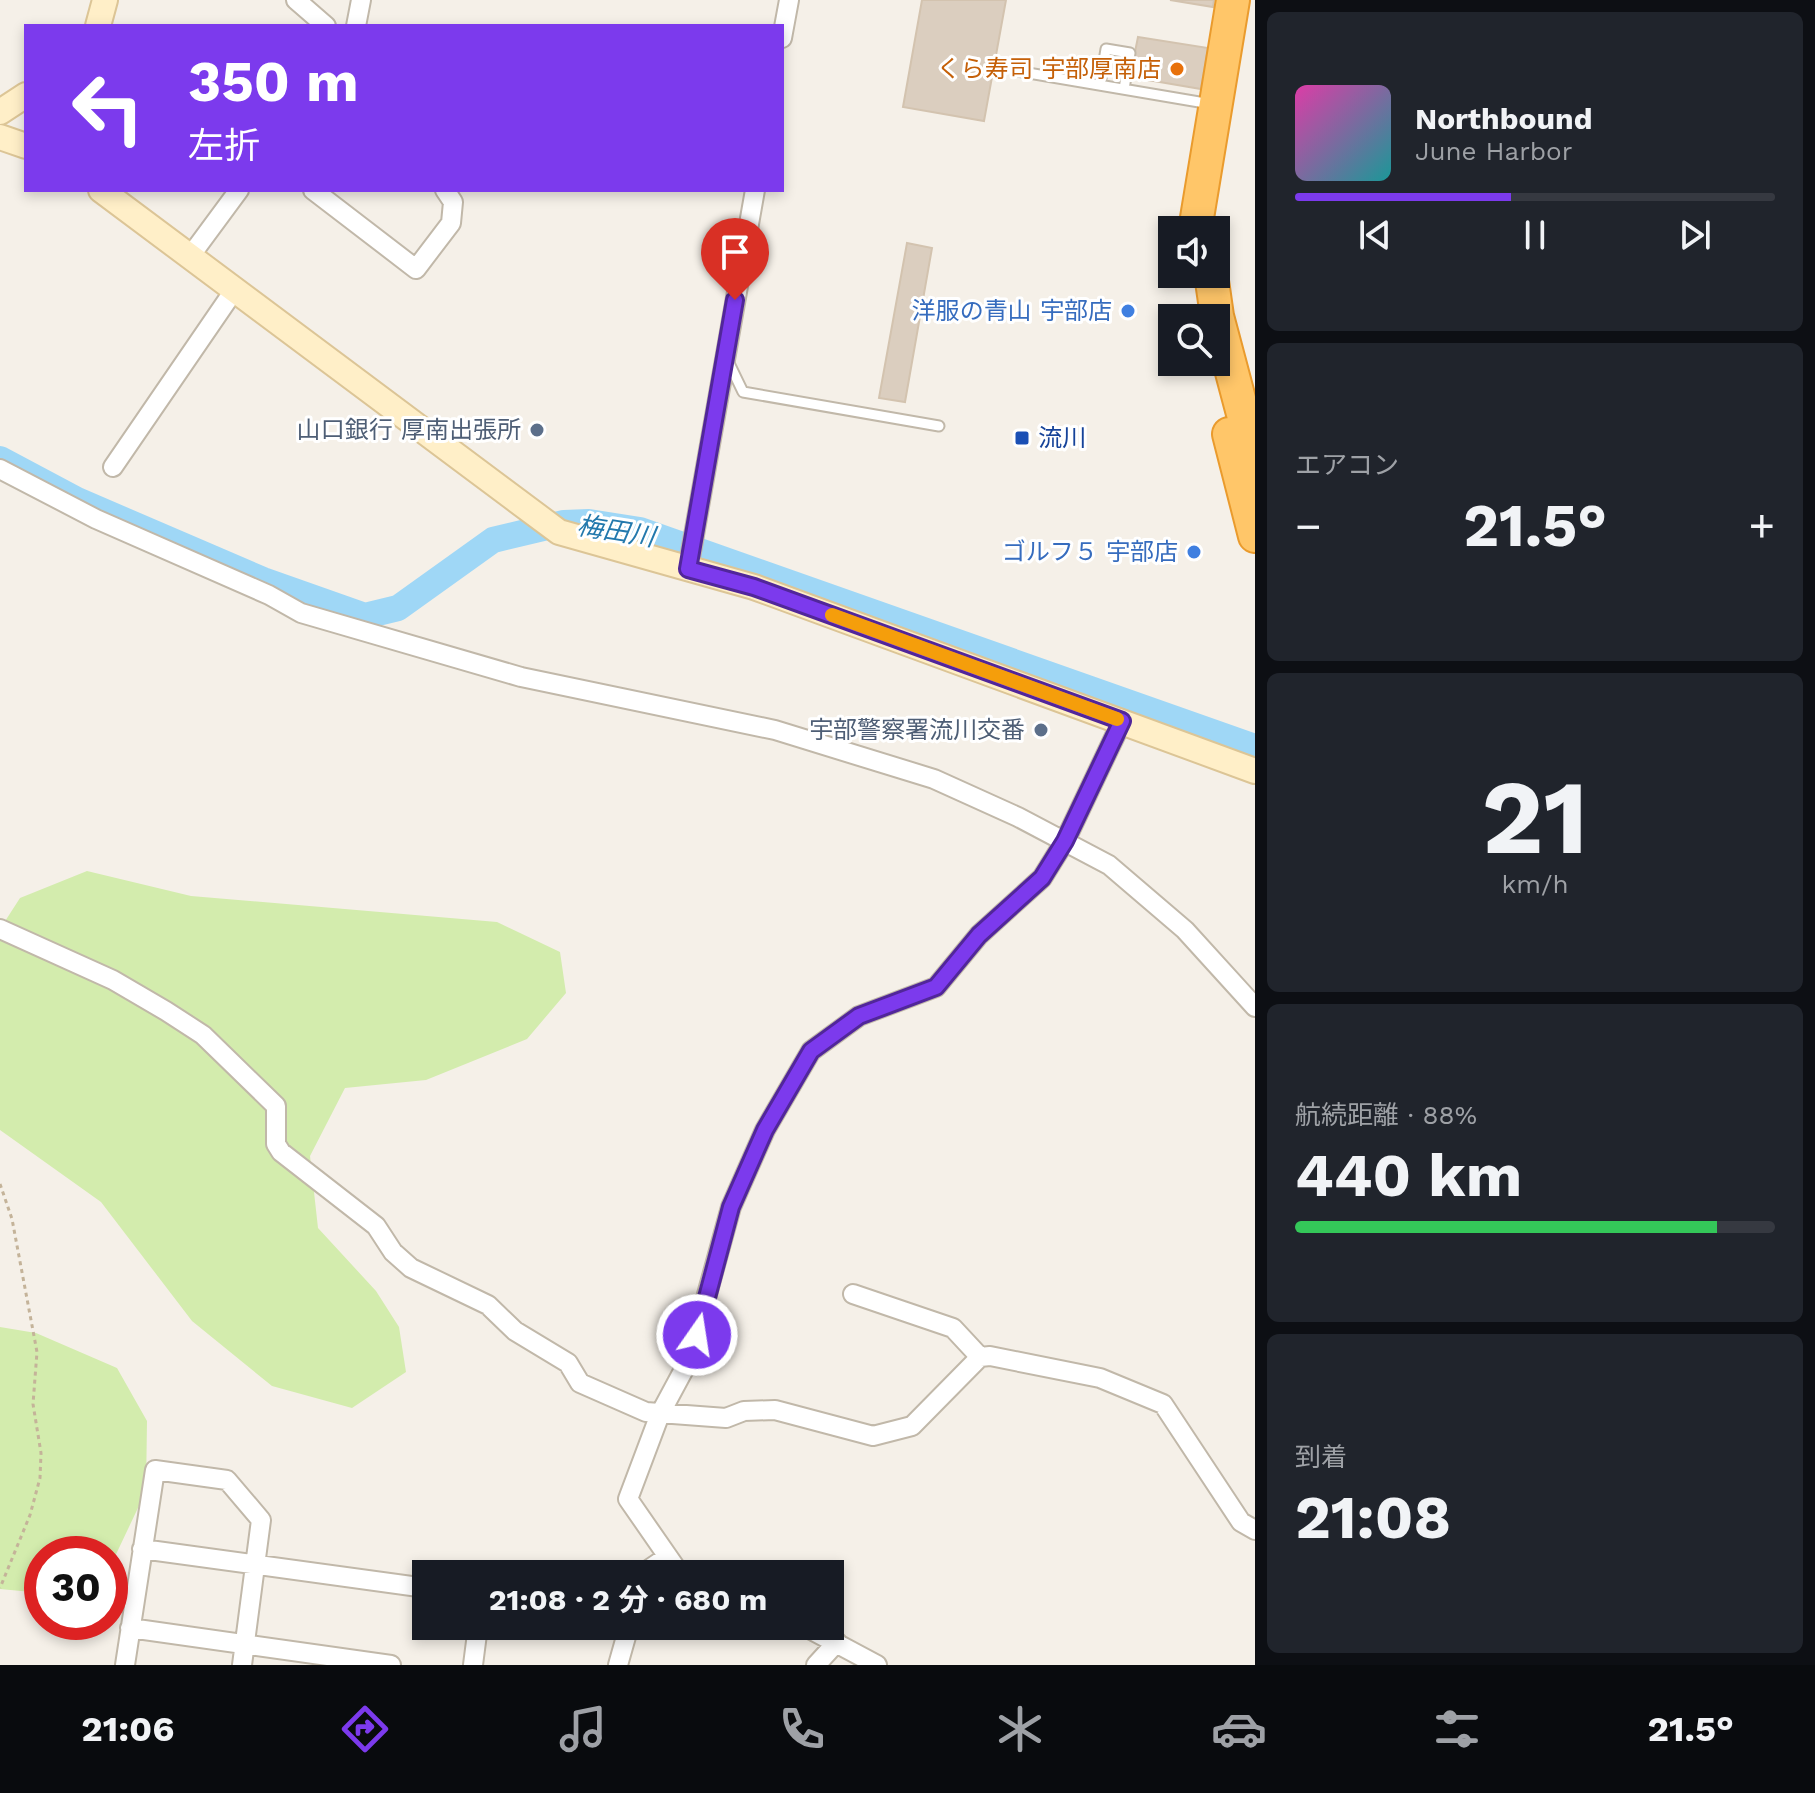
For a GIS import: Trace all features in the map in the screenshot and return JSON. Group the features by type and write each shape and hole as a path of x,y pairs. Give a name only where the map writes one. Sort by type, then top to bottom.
{"highway":[{"path":"1197,216 1233,0"},
{"path":"1212,216 1246,0"},
{"path":"1213,288 1217,316 1255,459"},
{"path":"1215,376 1255,536"}],"street":[{"path":"99,24 105,0"},
{"path":"296,0 324,24"},
{"path":"356,24 361,0"},
{"path":"784,27 789,0"},
{"path":"0,112 24,96"},
{"path":"0,137 24,145"},
{"path":"104,192 559,532 691,551 754,587 1255,771"},
{"path":"191,255 238,192"},
{"path":"316,192 416,269 451,223 453,202 446,192"},
{"path":"691,551 755,192"},
{"path":"113,467 235,289"},
{"path":"0,469 96,519 269,595 301,613 521,677 775,730 934,779 1109,865 1152,900 1202,948 1255,1007"},
{"path":"669,1560 628,1499 660,1414 689,1360 731,1207 765,1130 811,1051 859,1016 936,987 979,935 1042,878 1065,841 1122,721"},
{"path":"0,929 113,980 203,1035 276,1106 276,1144 281,1152 376,1226 393,1252 411,1268 488,1305 515,1331 568,1363 580,1383 646,1412 726,1418 744,1411 775,1410 873,1436 912,1426 980,1357"},
{"path":"853,1294 953,1328 980,1357 1100,1378 1163,1404 1241,1522 1255,1530"},
{"path":"125,1665 155,1470 227,1480 261,1520 242,1665"},
{"path":"142,1549 412,1586"},
{"path":"663,1560 667,1557"},
{"path":"130,1628 391,1665"},
{"path":"473,1665 476,1640"},
{"path":"618,1665 625,1640"},
{"path":"833,1640 877,1665"},
{"path":"816,1665 837,1642"}],"lane":[{"path":"1100,85 1106,49 1130,53 1124,89"},
{"path":"1016,71 1215,105"},
{"path":"726,356 743,392 939,426"}],"path":[{"path":"0,1184 12,1219 37,1352 33,1404 41,1453 40,1478 30,1515 0,1588"}],"green space":[{"path":"87,871 191,896 497,922 560,952 566,993 527,1039 426,1080 345,1088 310,1156 318,1228 376,1291 399,1327 406,1372 352,1408 272,1386 192,1321 101,1202 0,1130 0,929 20,898"},
{"path":"0,1327 36,1333 117,1368 147,1421 146,1491 125,1536 24,1536 24,1591 0,1589"}],"building":[{"path":"922,0 1006,0 984,121 903,107"},
{"path":"1170,0 1214,0 1213,7"},
{"path":"1138,37 1208,48 1201,89 1130,77"},
{"path":"907,243 932,248 905,402 879,398"}],"waterway":[{"name":"梅田川","path":"0,459 77,500 263,580 365,616 398,608 493,540 564,523 589,522 640,530 1255,747"}],"slow traffic":[{"path":"832,615 1117,719"}],"place":[{"name":"くら寿司 宇部厚南店","path":"1177,69"},
{"name":"洋服の青山 宇部店","path":"1128,311"},
{"name":"山口銀行 厚南出張所","path":"537,430"},
{"name":"流川","path":"1022,438"},
{"name":"ゴルフ５ 宇部店","path":"1194,552"},
{"name":"宇部警察署流川交番","path":"1041,730"}],"route":[{"path":"697,1335 731,1207 765,1130 811,1051 859,1016 936,987 979,935 1042,878 1065,841 1122,721 754,587 688,569 735,300"}]}
